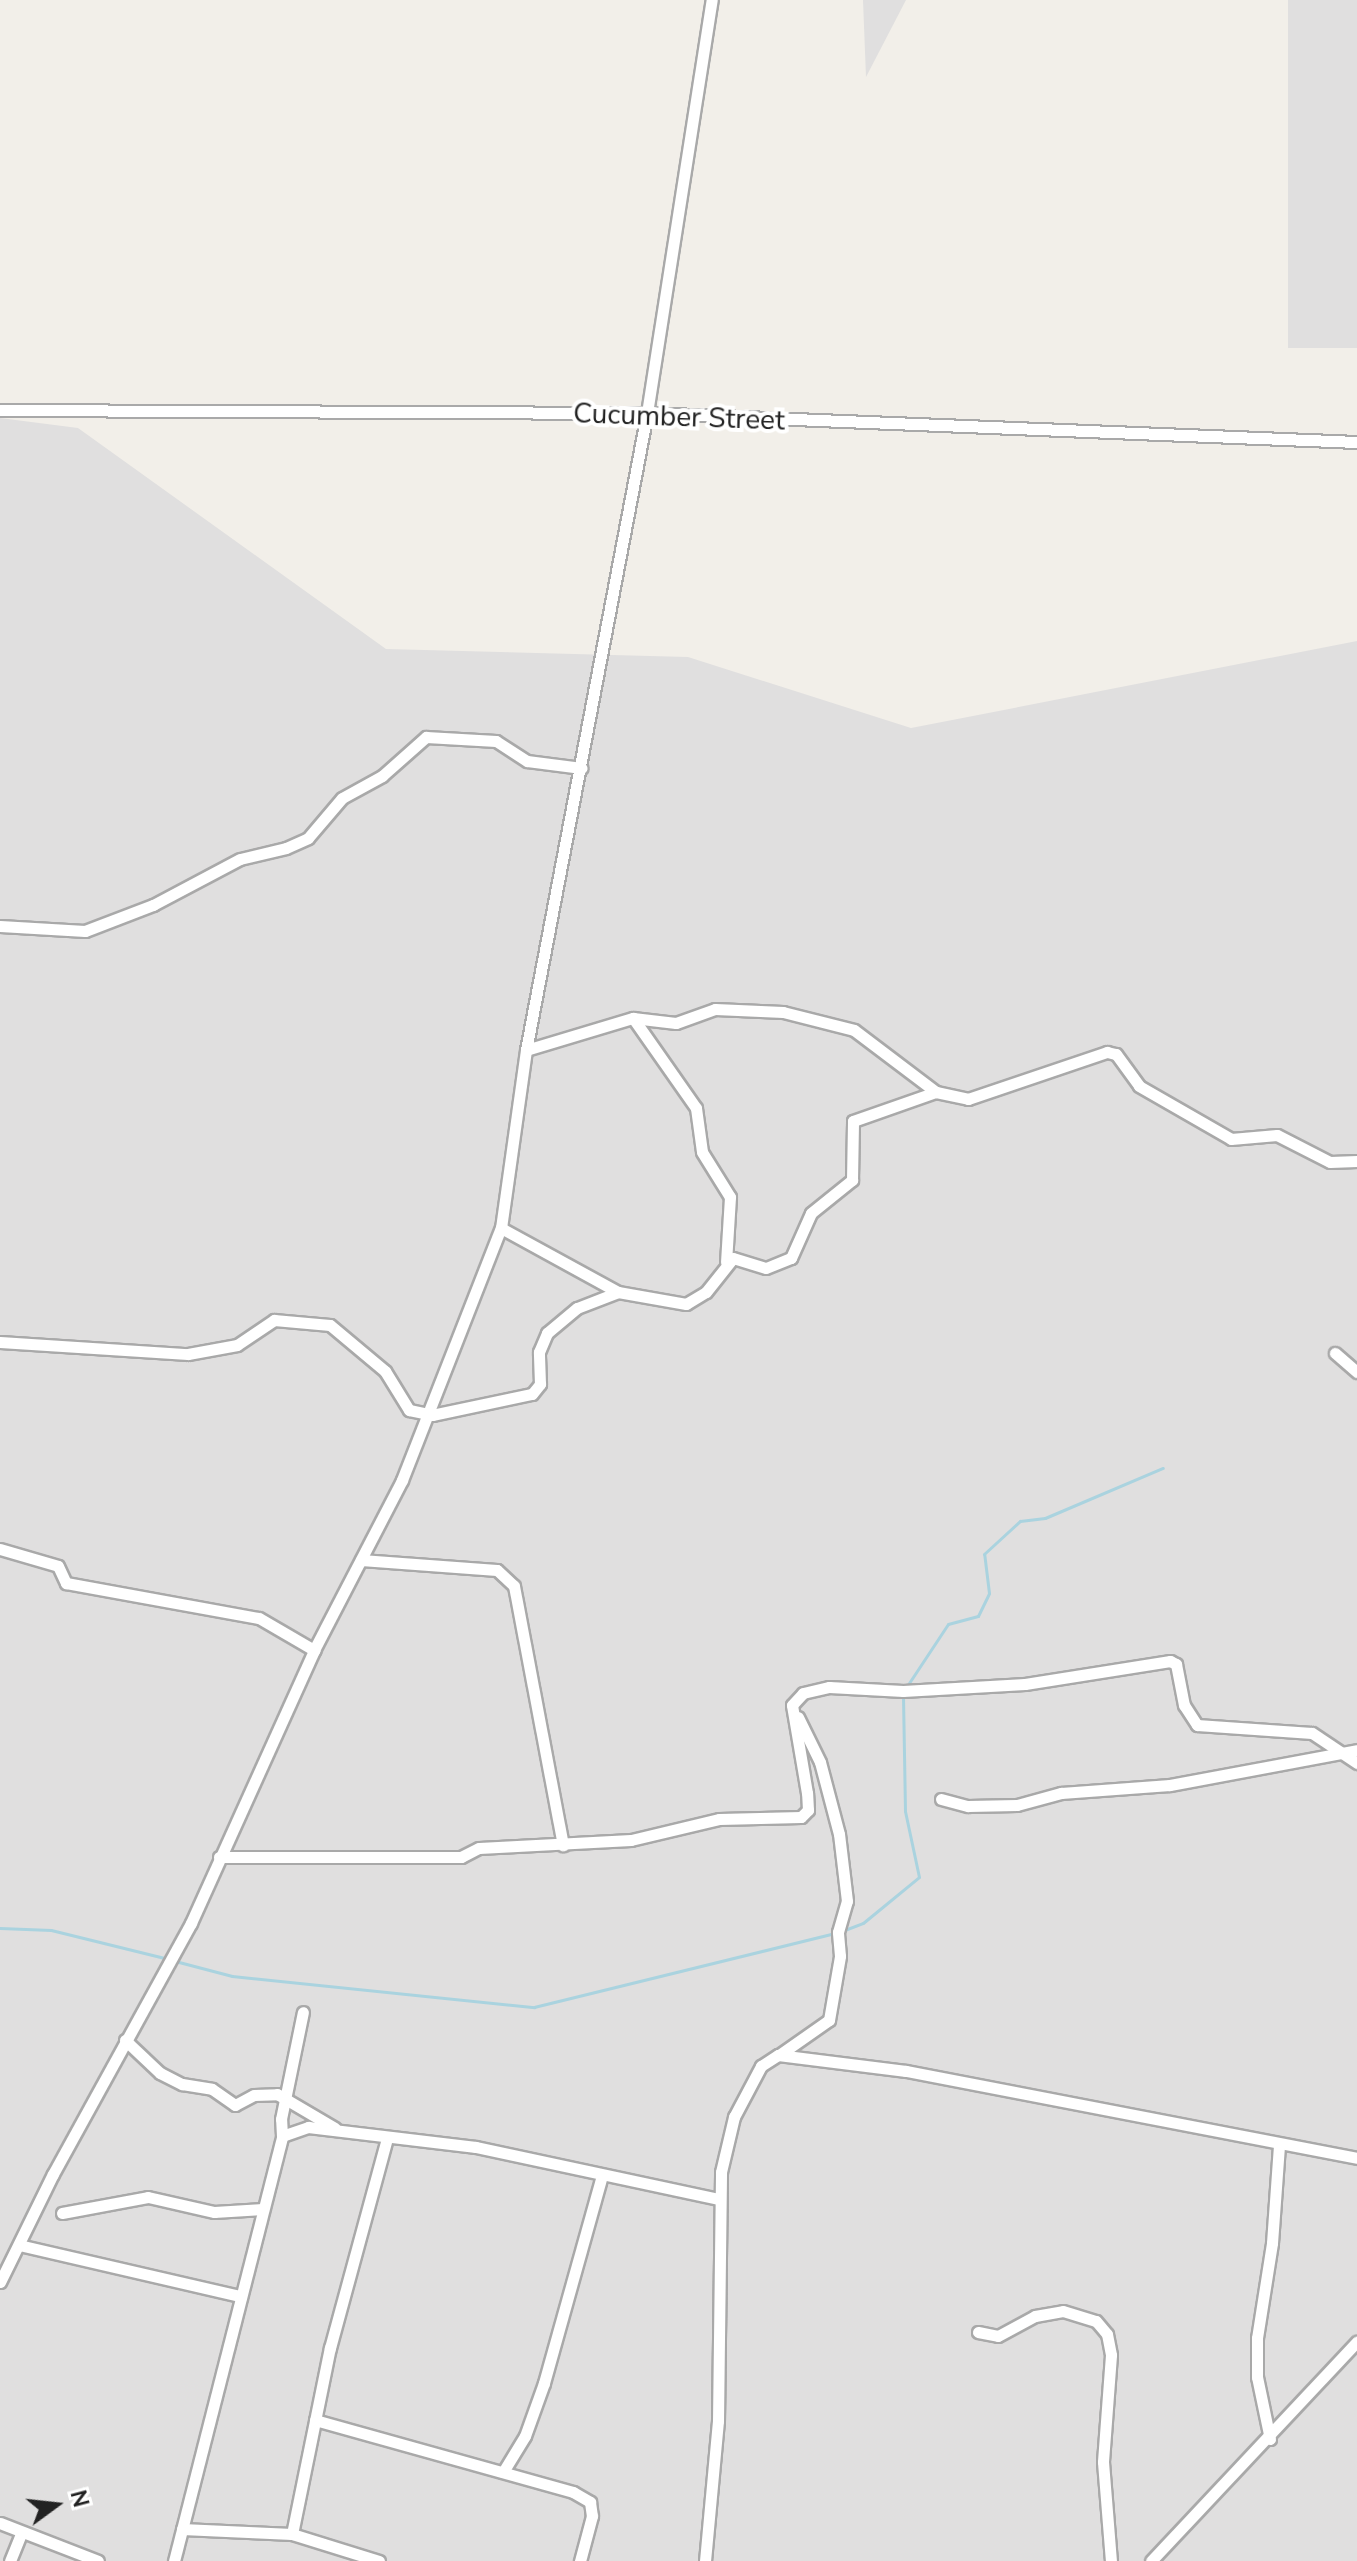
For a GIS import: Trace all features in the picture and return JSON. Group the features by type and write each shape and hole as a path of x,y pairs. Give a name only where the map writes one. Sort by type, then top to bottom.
{"street":[{"path":"0,2282 175,1947 314,1650 432,1415 477,1279 501,1228 526,1050 647,413 712,0"},
{"name":"Cucumber Street","path":"0,410 647,413 1357,442"},
{"path":"0,926 85,931 153,905 240,859 286,848 308,838 342,798 382,776 426,737 496,741 527,761 582,768"},
{"path":"526,1050 633,1018 676,1023 715,1009 822,1019 854,1030 936,1092 968,1099 985,1096 1107,1052 1116,1054 1148,1092 1231,1139 1277,1135 1330,1162 1357,1161"},
{"path":"501,1228 618,1292 686,1304 706,1292 726,1262 730,1197 702,1152 696,1108 633,1018"},
{"path":"726,1262 739,1258 777,1267 791,1258 811,1213 852,1180 853,1121 936,1092"},
{"path":"0,1342 188,1354 237,1345 274,1320 330,1325 385,1371 409,1410 432,1415 532,1394 540,1384 539,1352 547,1333 577,1308 618,1292"},
{"path":"1335,1353 1357,1372"},
{"path":"0,1549 58,1566 66,1583 259,1618 314,1650"},
{"path":"361,1560 497,1570 514,1586 563,1845"},
{"path":"792,1705 803,1693 829,1687 903,1691 1025,1684 1170,1661 1176,1664 1184,1705 1197,1725 1297,1730 1352,1751 1357,1763"},
{"path":"219,1857 370,1861 631,1840 719,1819 801,1817 808,1810 807,1793 792,1705"},
{"path":"705,2561 718,2421 718,2199 734,2117 761,2066 829,2020 840,1956 838,1932 847,1901 839,1834 820,1762 792,1705"},
{"path":"941,1799 968,1806 1017,1805 1061,1793 1170,1785 1352,1751"},
{"path":"174,2561 282,2136 285,2100 303,2012"},
{"path":"125,2040 160,2073 212,2089 222,2100 235,2105 265,2093 285,2100 341,2131"},
{"path":"778,2055 1048,2095 1279,2146 1357,2158"},
{"path":"282,2136 308,2127 476,2147 718,2199"},
{"path":"292,2534 315,2420 387,2138"},
{"path":"1270,2439 1257,2377 1257,2338 1272,2243 1279,2146"},
{"path":"503,2472 525,2436 544,2383 602,2175"},
{"path":"62,2213 148,2197 214,2212 263,2209"},
{"path":"19,2245 240,2296"},
{"path":"978,2332 998,2336 1035,2316 1063,2311 1096,2321 1107,2334 1111,2355 1103,2462 1111,2561"},
{"path":"1151,2561 1270,2439 1299,2397 1357,2342"},
{"path":"315,2420 503,2472 590,2502 580,2561"},
{"path":"0,2523 98,2561"},
{"path":"182,2529 292,2534 379,2561"},
{"path":"10,2561 22,2532"}],"shaded area":[{"path":"863,0 906,0 866,77"},
{"path":"1288,0 1357,0 1357,348 1288,348"},
{"path":"0,418 78,428 386,649 688,657 911,728 1357,641 1357,2561 0,2561"}],"waterway":[{"path":"907,1686 948,1624 978,1616 989,1593 984,1554 1020,1521 1045,1518 1163,1468"},
{"path":"842,1931 863,1923 919,1877 905,1811 903,1696"},
{"path":"0,1928 51,1930 168,1959"},
{"path":"175,1961 232,1976 534,2007 835,1933"}]}
